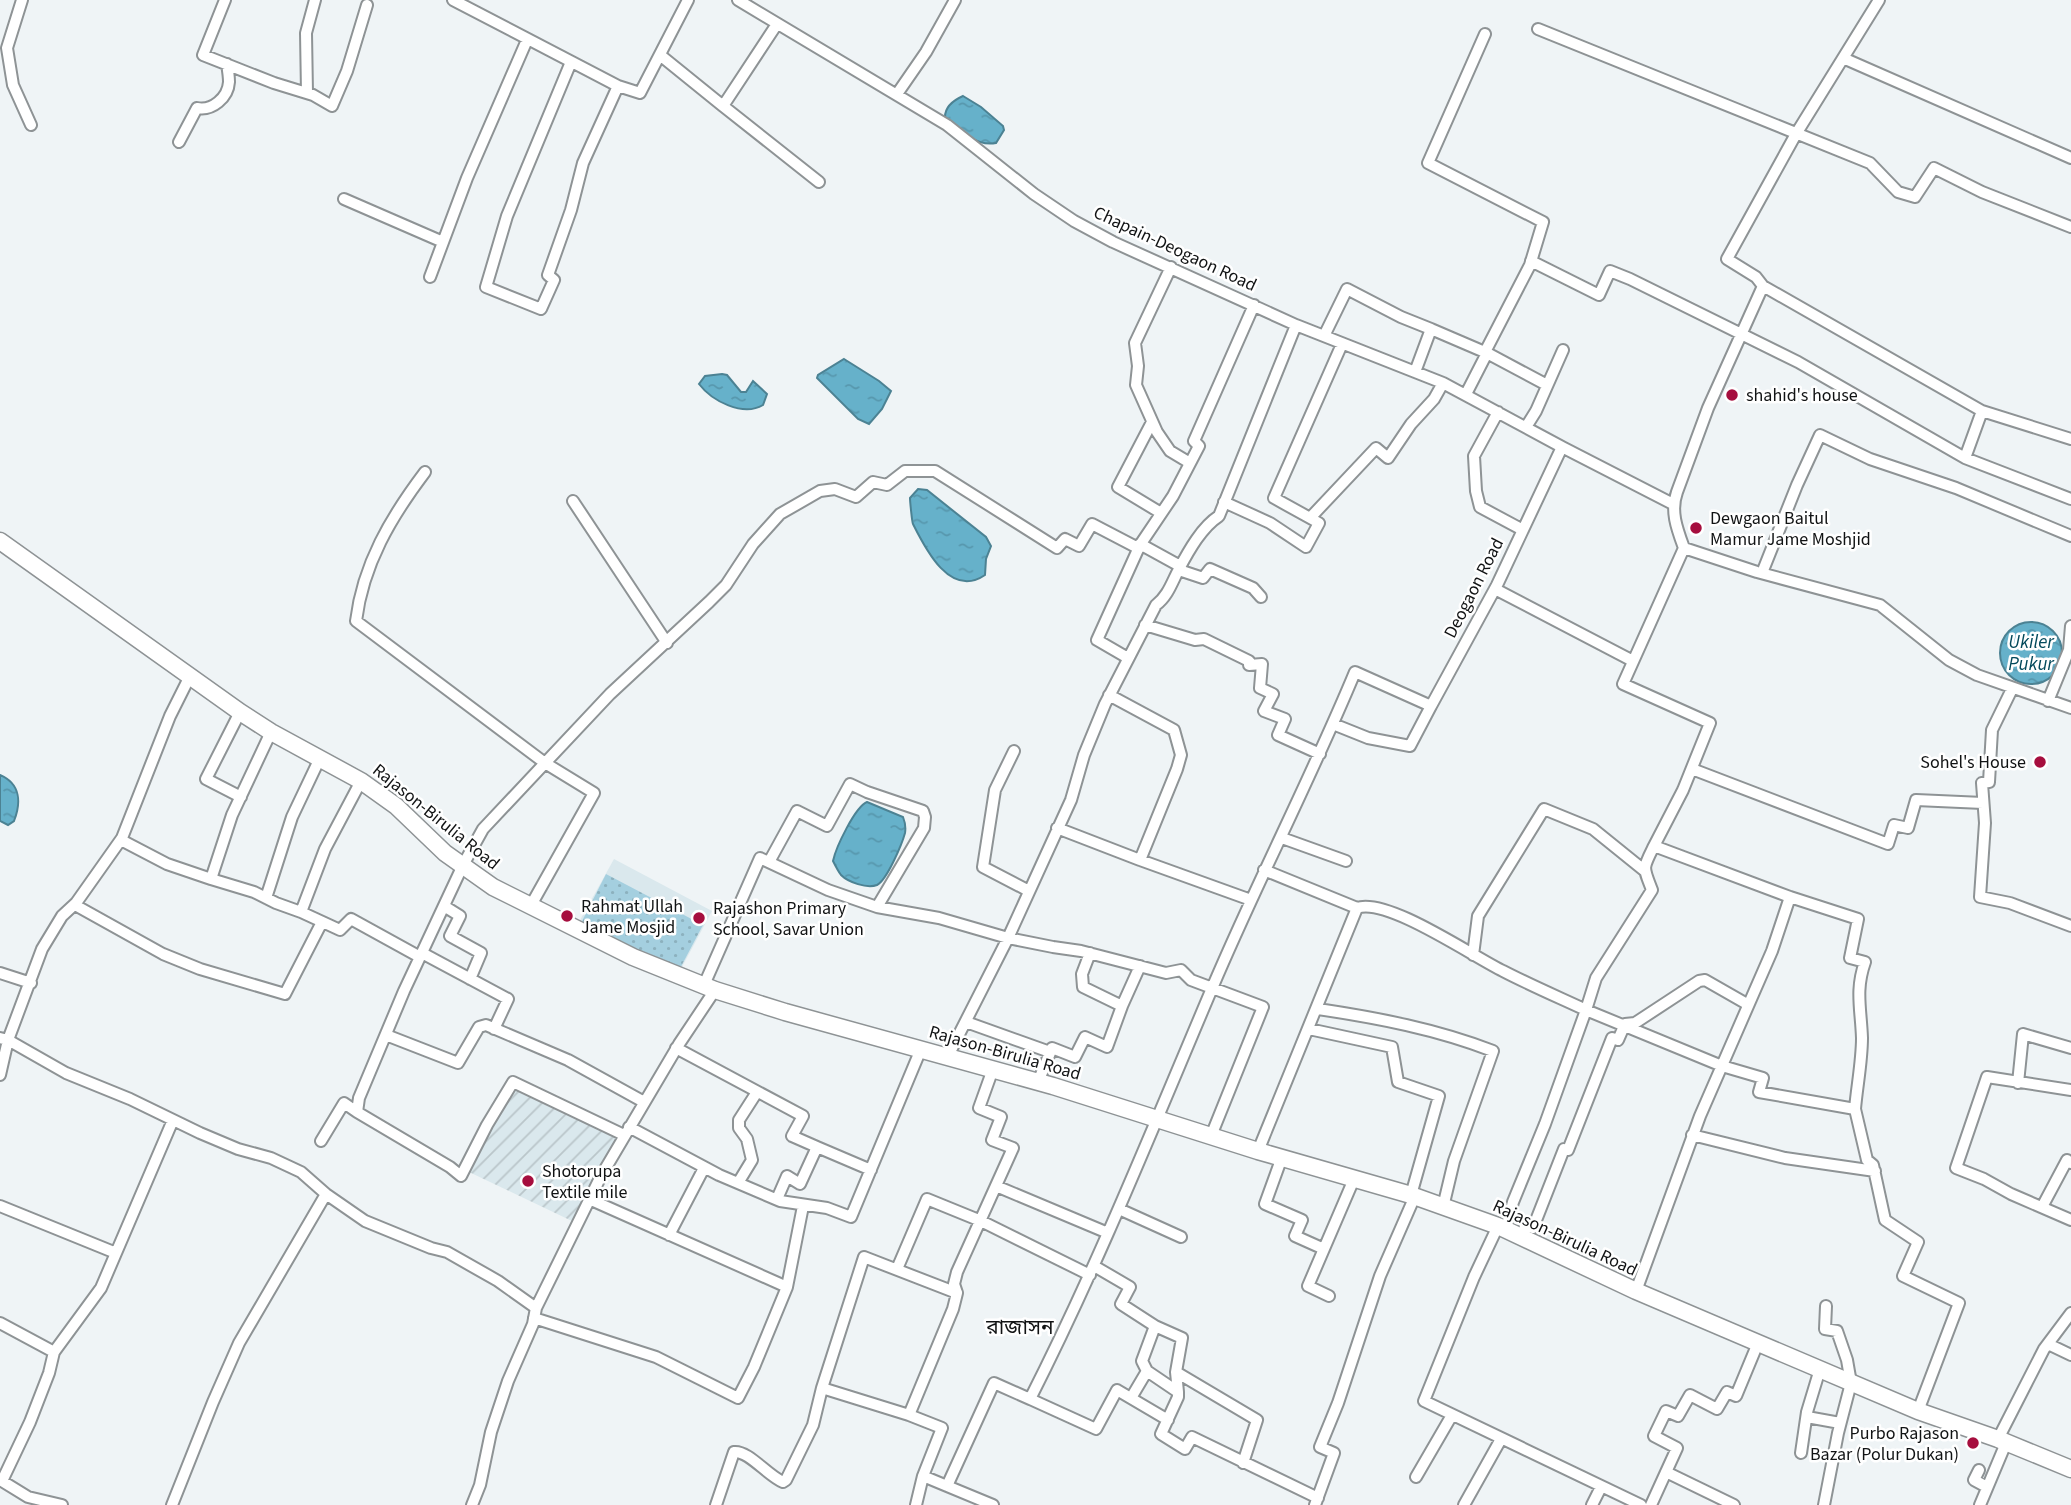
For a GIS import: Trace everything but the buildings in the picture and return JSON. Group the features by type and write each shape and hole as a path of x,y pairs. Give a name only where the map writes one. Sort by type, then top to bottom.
{"street":[{"path":"22,0 7,48 13,85 31,125"},
{"path":"225,0 203,55 307,93 332,106 347,71 368,2 354,0"},
{"path":"307,93 306,33 315,0"},
{"path":"453,0 618,86 640,93 688,0"},
{"name":"Chapain-Deogaon Road","path":"738,0 947,125 1034,194 1074,221 1113,242 1296,325 1443,383 1562,447"},
{"path":"897,94 926,52 955,0"},
{"path":"1879,0 1796,134 1727,259 1756,277 1763,286 1982,411 2071,439"},
{"path":"723,106 776,24"},
{"path":"1538,30 1870,163 1898,192 1915,197 1934,169 1982,192 2071,228"},
{"path":"1466,394 1531,261 1543,222 1427,163 1485,34"},
{"path":"430,277 467,178 527,40"},
{"path":"660,55 819,182"},
{"path":"1843,58 2071,158"},
{"path":"571,62 508,216 486,287 541,309 554,280 548,275 571,210 583,163 618,86"},
{"path":"179,142 197,108 205,109 219,102 229,85 227,64"},
{"path":"344,199 443,242"},
{"path":"1531,261 1599,295 1610,271 1798,362 1965,458 2071,499"},
{"path":"1171,267 1135,343 1138,366 1136,386 1157,432 1170,451 1190,463"},
{"path":"1642,1505 1424,1401 1474,1277 1502,1227 1545,1124 1597,978 1652,890 1645,871 1646,863 1692,769 1710,723 1623,684 1684,548 1672,504 1708,408 1763,286"},
{"path":"1324,336 1347,289 1401,317 1486,353 1547,385"},
{"path":"1128,658 1097,640 1139,546 1199,446 1194,441 1254,305"},
{"path":"948,1056 1008,937 1072,800 1084,755 1109,695 1156,605 1164,599 1209,523 1219,516 1296,325"},
{"path":"1415,372 1431,329"},
{"path":"1224,502 1270,523 1306,547 1319,523 1274,498 1342,344"},
{"path":"1526,427 1563,350"},
{"path":"1310,518 1376,448 1388,458 1411,424 1434,399 1443,383"},
{"path":"1965,458 1982,411"},
{"path":"1498,412 1474,456 1476,491 1480,507 1523,530"},
{"path":"1152,422 1118,487 1161,513"},
{"path":"1762,573 1819,435 1870,459 1956,488 2071,536"},
{"path":"1562,447 1672,504"},
{"name":"Deogaon Road","path":"1333,724 1368,738 1410,746 1495,589 1562,447"},
{"path":"356,1112 359,1098 421,955 483,829 610,694 726,585 753,544 779,514 820,491 835,489 856,497 873,482 887,485 905,471 935,471 1057,548 1065,539 1079,545 1092,524 1203,578 1210,569 1253,588 1261,597"},
{"path":"425,472 405,499 371,559 359,593 356,621 545,763 594,793 530,907"},
{"path":"573,501 667,643"},
{"name":"Rajason-Birulia Road","path":"0,541 240,712 361,781 396,806 445,853 493,887 633,957 709,988 785,1012 1038,1082 1413,1196 1502,1227 1636,1291 1851,1383 2071,1469"},
{"path":"1684,548 1762,573 1880,605 1950,660 1977,675 2071,708"},
{"path":"1495,589 1633,661"},
{"path":"1145,625 1195,640 1204,639 1249,661 1249,665 1262,664 1261,688 1273,694 1264,711 1285,719 1278,735 1320,754"},
{"path":"2048,701 2069,650 2071,626"},
{"path":"1030,1399 1066,1329 1264,870 1282,838 1355,672 1431,706"},
{"path":"0,1075 4,1039 31,983 42,949 62,916 75,905 121,840 170,716 190,676"},
{"path":"2012,689 1992,730 1989,782 1982,783 1985,823 1980,897 2010,904 2071,926"},
{"path":"1109,695 1174,730 1181,755 1140,860"},
{"path":"240,712 206,779 241,797"},
{"path":"211,879 232,815 271,732"},
{"path":"1014,751 995,790 983,867 1029,891"},
{"path":"266,898 292,817 320,758"},
{"path":"1692,769 1888,844 1894,825 1908,828 1916,800 1983,803"},
{"path":"301,912 325,849 361,781"},
{"path":"769,862 797,811 827,826 850,784 923,811 924,828 877,907"},
{"path":"1473,955 1478,916 1544,809 1593,829 1645,871"},
{"path":"1058,828 1251,900"},
{"path":"1282,838 1346,861"},
{"path":"121,840 167,864 266,898 340,930 351,919 470,979 508,999 494,1029"},
{"path":"1654,846 1790,897 1858,919 1850,958 1865,962 1860,976 1858,997 1862,1039 1855,1109 1867,1160 1875,1171 1885,1220 1918,1242 1903,1276 1959,1303 1918,1410"},
{"path":"477,1503 491,1432 535,1313 589,1199 709,988 760,858 828,890 877,907 939,918 1008,937 1090,953 1166,972 1181,970 1191,980 1213,986 1263,1007 1211,1136"},
{"path":"1264,870 1357,908 1366,905 1402,916 1503,971 1586,1010 1722,1066 1763,1077 1759,1092 1855,1109"},
{"path":"1636,1291 1692,1135 1772,951 1790,897"},
{"path":"75,905 163,954 200,969 285,995 322,922"},
{"path":"443,906 460,916 450,936 481,953 470,979"},
{"path":"1258,1151 1310,1029 1357,908"},
{"path":"1090,953 1082,974 1083,987 1122,1006"},
{"path":"1038,1082 1052,1048 1075,1057 1085,1037 1107,1047 1140,965"},
{"path":"0,973 31,983"},
{"path":"1625,1024 1635,1023 1689,987 1705,980 1747,1004"},
{"path":"1318,1009 1386,1019 1438,1032 1493,1051 1454,1161 1444,1207"},
{"path":"966,1022 1050,1052"},
{"path":"1524,1237 1525,1224 1533,1228 1564,1149 1568,1150 1612,1038 1618,1040 1625,1024"},
{"path":"386,1035 458,1063 479,1027 486,1025 568,1060 643,1102"},
{"path":"897,1269 927,1199 1130,1287 1121,1304 1181,1339 1176,1372 1178,1392 1161,1434 1185,1450 1192,1437 1317,1501 1334,1453 1320,1447 1338,1403 1380,1276 1413,1196 1439,1096 1398,1082 1392,1047 1310,1029"},
{"path":"2018,1083 2023,1034 2071,1048"},
{"path":"4,1039 65,1073 130,1098 225,1143 271,1158 301,1172 326,1194 365,1221 447,1252 498,1281 535,1313 656,1357 738,1398 754,1367 787,1287 803,1206"},
{"path":"676,1048 803,1116 792,1136 871,1170"},
{"path":"321,1141 344,1103 450,1167 461,1177 513,1082 777,1199 803,1206 827,1208 851,1217 921,1049"},
{"path":"909,1415 953,1309 957,1293 954,1284 957,1272 1013,1149 992,1140 1001,1117 979,1108 993,1069"},
{"path":"2071,1090 1987,1077 1956,1168 2071,1220"},
{"path":"738,1183 752,1160 747,1139 739,1128 739,1121 757,1091"},
{"path":"62,1505 27,1497 1,1481 30,1422 54,1352 101,1287 173,1120"},
{"path":"1692,1135 1785,1157 1875,1171"},
{"path":"777,1199 787,1176 800,1184 817,1147"},
{"path":"1282,1157 1265,1204 1302,1220 1295,1236 1324,1249"},
{"path":"2042,1207 2067,1160 2071,1163"},
{"path":"669,1235 704,1168"},
{"path":"1329,1296 1308,1286 1354,1179"},
{"path":"996,1186 1108,1233"},
{"path":"172,1505 239,1343 326,1194"},
{"path":"589,1199 787,1287"},
{"path":"0,1206 116,1253"},
{"path":"1119,1209 1181,1237"},
{"path":"716,1505 734,1452 743,1453 776,1479 783,1482 786,1480 813,1424 864,1257 957,1293"},
{"path":"1824,1505 1851,1383 1847,1360 1837,1331 1825,1329 1826,1306"},
{"path":"1980,1505 2002,1441 2048,1344 2071,1313"},
{"path":"0,1323 54,1352"},
{"path":"1155,1326 1142,1361 1147,1371 1178,1392"},
{"path":"1651,1505 1676,1448 1654,1436 1666,1411 1678,1416 1690,1395 1717,1409 1727,1392 1736,1396 1758,1343"},
{"path":"2048,1344 2071,1355"},
{"path":"1801,1453 1820,1369"},
{"path":"1131,1398 1147,1371"},
{"path":"1176,1372 1257,1420 1244,1463"},
{"path":"947,1486 994,1383 1096,1429 1117,1390 1168,1420"},
{"path":"822,1388 942,1428 923,1476 916,1505"},
{"path":"1416,1477 1452,1415"},
{"path":"1807,1417 1840,1423"},
{"path":"1464,1505 1501,1439"},
{"path":"1979,1470 1974,1480 1987,1487"},
{"path":"1665,1472 1734,1505"},
{"path":"923,1476 993,1505"},
{"path":"1592,1505 1601,1487"}],"shaded area":[{"path":"614,859 712,911 675,980 574,931"},
{"path":"606,874 703,925 675,978 579,927"},
{"name":"Shotorupa Textile mile","path":"513,1085 620,1138 574,1222 469,1172"}],"water":[{"path":"963,96 1003,126 1004,130 996,143 975,140 945,117 951,104"},
{"path":"844,359 891,391 882,409 869,424 858,419 817,378"},
{"path":"727,375 741,392 746,392 753,381 767,394 763,405 737,408 712,396 699,384 705,376"},
{"path":"918,489 927,490 986,537 991,546 986,559 985,575 972,581 961,581 940,568 924,545 913,522 910,498"},
{"name":"Ukiler Pukur","path":"2031,622 2053,631 2062,653 2053,675 2031,684 2009,675 2000,653 2009,631"},
{"path":"0,775 12,783 18,795 14,821 8,825 0,821"},
{"path":"867,802 903,817 905,827 905,833 889,869 881,882 873,886 844,878 833,861 852,819"}],"place":[{"name":"shahid's house","path":"1732,395"},
{"name":"Dewgaon Baitul Mamur Jame Moshjid","path":"1696,528"},
{"name":"Sohel's House","path":"2040,762"},
{"name":"Rahmat Ullah Jame Mosjid","path":"567,916"},
{"name":"Rajashon Primary School, Savar Union","path":"699,918"},
{"name":"Shotorupa Textile mile","path":"528,1181"},
{"name":"Purbo Rajason Bazar (Polur Dukan)","path":"1973,1443"}],"district":[{"name":"রাজাসন","path":"1020,1327"}]}
